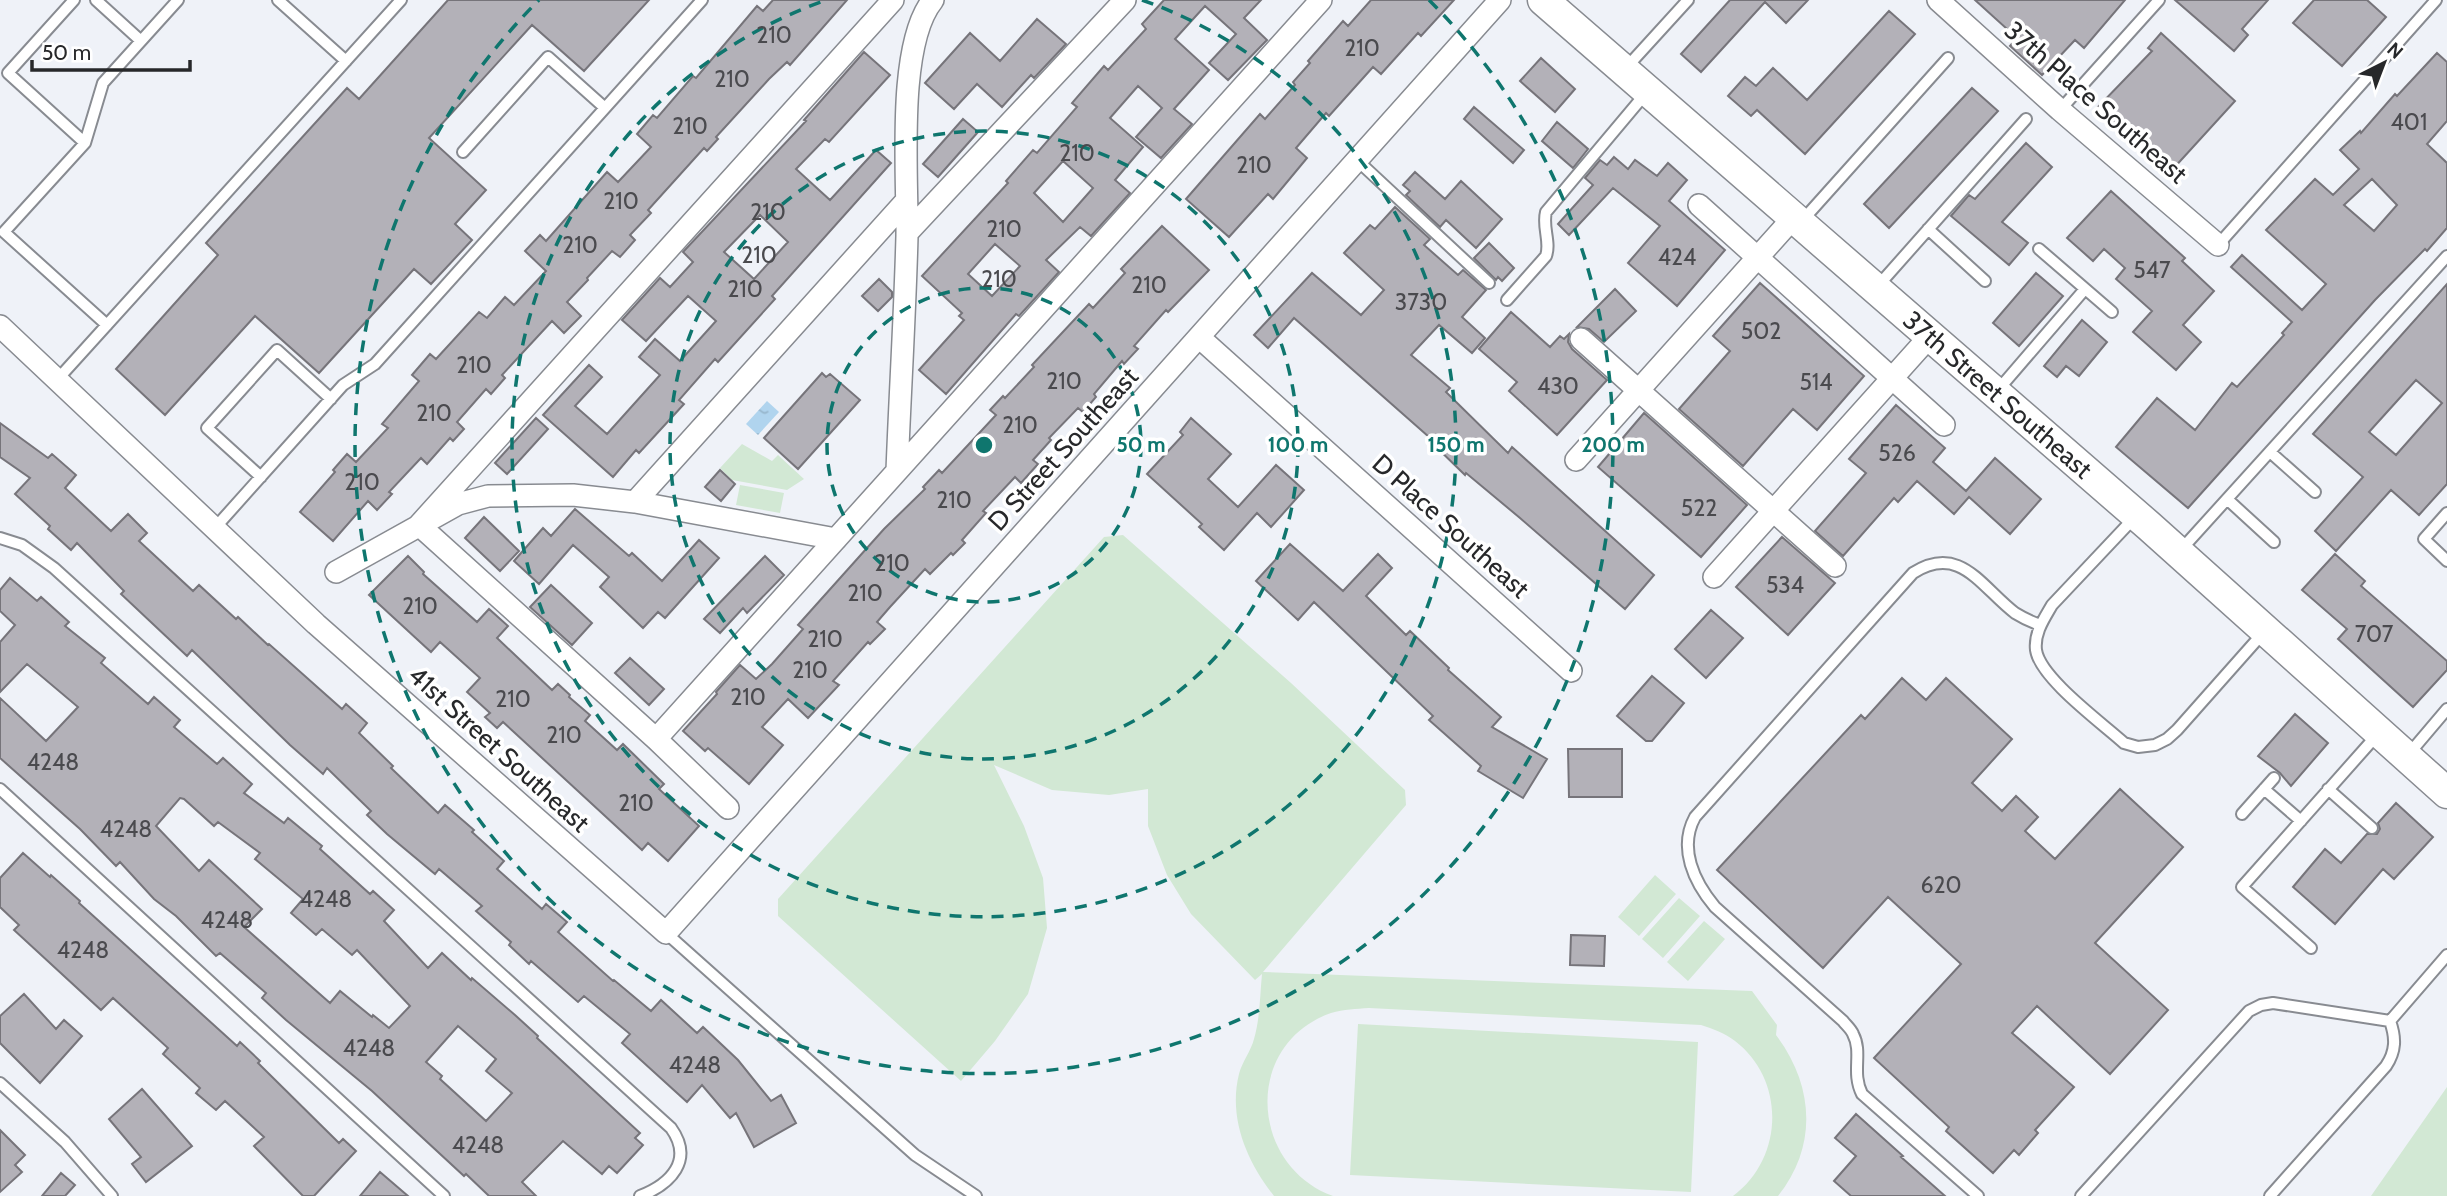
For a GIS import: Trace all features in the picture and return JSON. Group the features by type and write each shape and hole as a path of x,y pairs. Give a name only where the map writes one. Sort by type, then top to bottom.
{"street":[{"path":"419,525 892,0"},
{"path":"897,471 907,233 909,71 916,30 933,0"},
{"path":"907,233 1125,0"},
{"path":"656,739 1321,0"},
{"name":"D Street Southeast","path":"666,933 1500,0"},
{"name":"37th Street Southeast","path":"1543,0 2137,515 2447,793"},
{"name":"37th Place Southeast","path":"1938,0 2060,110 2218,245"},
{"path":"635,502 906,201"},
{"path":"1699,205 1944,425"},
{"path":"1576,460 1758,257 1796,221"},
{"name":"41st Street Southeast","path":"0,326 316,624 666,933"},
{"path":"1714,576 1930,336"},
{"name":"D Place Southeast","path":"1200,338 1571,671"},
{"path":"1581,339 1835,566"},
{"path":"337,572 458,504 488,496 573,495 635,502 836,539"},
{"path":"419,525 729,808"}],"lane":[{"path":"75,0 8,73 85,142"},
{"path":"96,0 141,41"},
{"path":"107,325 4,232 85,142 103,83 178,0"},
{"path":"278,0 346,61"},
{"path":"57,380 401,0"},
{"path":"1624,70 1688,0"},
{"path":"2060,110 2160,0"},
{"path":"2218,245 2436,0"},
{"path":"214,529 343,385 375,364 697,2"},
{"path":"463,152 548,57 605,108"},
{"path":"1796,221 1948,58"},
{"path":"1507,300 1546,256 1546,212 1648,91"},
{"path":"1875,289 2026,118"},
{"path":"1358,161 1489,284"},
{"path":"1928,229 1985,281"},
{"path":"2039,249 2112,312"},
{"path":"2179,553 2447,256"},
{"path":"1995,393 2085,289"},
{"path":"261,477 207,428 277,350 331,398"},
{"path":"2270,452 2315,492"},
{"path":"2227,499 2274,542"},
{"path":"2447,513 2424,539 2447,561"},
{"path":"2137,515 2052,605 2040,625 2036,648 2039,660 2053,680 2124,743 2138,747 2155,745 2178,730 2265,630"},
{"path":"0,538 22,545 54,568 671,1128 681,1145 678,1165 663,1183 640,1196"},
{"path":"1978,1196 1862,1094 1856,1082 1857,1047 1853,1034 1843,1021 1710,901 1693,875 1688,857 1688,842 1690,826 1695,817 1913,573 1926,565 1941,561 1954,563 1965,569 2017,615 2040,625"},
{"path":"2406,757 2447,709"},
{"path":"2311,948 2242,887 2379,733"},
{"path":"2242,814 2274,778"},
{"path":"0,789 443,1196"},
{"path":"2264,789 2301,821"},
{"path":"2328,789 2372,828"},
{"name":"41st Street Southeast","path":"666,933 915,1155 976,1196"},
{"path":"2390,1021 2447,955"},
{"path":"2081,1196 2249,1012 2261,1005 2273,1003 2390,1021"},
{"path":"2270,1196 2386,1066 2394,1048 2395,1036 2390,1021"},
{"path":"0,1083 65,1142 112,1196"}],"green space":[{"path":"742,444 772,461 778,455 804,479 787,490 732,480 720,468"},
{"path":"740,485 784,493 780,513 736,505"},
{"path":"1123,535 1291,683 1405,790 1406,805 1263,972 1752,991 1777,1025 1776,1035 1789,1054 1804,1095 1805,1136 1800,1157 1778,1196 1733,1196 1750,1180 1762,1161 1769,1141 1772,1119 1770,1097 1763,1076 1752,1057 1735,1041 1719,1032 1701,1025 1369,1008 1331,1013 1302,1028 1282,1050 1271,1076 1268,1104 1272,1133 1285,1159 1305,1181 1333,1196 1274,1196 1248,1154 1242,1139 1236,1107 1239,1074 1256,1031 1262,974 1255,980 1191,914 1167,875 1148,826 1148,789 1109,795 1052,790 994,765 1024,826 1043,878 1047,928 1028,994 995,1041 961,1081 778,916 778,899 1104,537"},
{"path":"1655,875 1676,894 1639,936 1618,917"},
{"path":"1679,898 1700,916 1663,958 1642,939"},
{"path":"1704,921 1725,939 1688,981 1667,962"},
{"path":"1358,1024 1698,1042 1691,1192 1350,1175"},
{"path":"2447,1087 2447,1196 2371,1196"}],"water":[{"path":"767,401 779,412 758,435 746,424"}],"building":[{"path":"448,0 649,0 584,71 532,25 429,138 486,190 455,224 472,240 431,284 414,269 319,373 255,316 165,415 116,369 218,255 206,243 347,88 359,99"},
{"path":"773,0 847,0 790,65 787,62 769,79 716,137 718,139 707,151 704,148 648,210 651,213 630,235 635,240 620,257 612,251 587,278 567,302 581,316 564,333 552,321 502,375 505,378 491,394 486,389 457,422 464,429 453,441 450,438 427,464 421,458 389,492 392,494 377,510 368,501 333,541 300,512 335,472 333,470 347,454 356,462 388,428 382,424 419,381 412,375 430,354 436,359 479,312 487,318 505,297 514,305 546,271 525,251 540,235 546,241 607,172 618,182 651,147 637,134 653,115 657,118 693,76 696,78 757,6 763,11"},
{"path":"1164,0 1261,0 1244,18 1267,40 1228,80 1209,63 1236,34 1205,6 1175,39 1209,70 1174,109 1192,124 1161,158 1136,137 1162,108 1138,86 1110,118 1143,147 1115,180 1130,193 1091,236 1080,227 1046,260 1059,272 1019,316 1016,314 946,394 919,370 964,320 959,316 962,313 922,276 1008,183 1006,181 1033,150 1037,153 1077,107 1072,103 1104,66 1108,70 1146,29 1142,24","holes":["1063,161 1093,188 1063,222 1034,193","995,244 1020,266 992,296 968,274"]},
{"path":"1371,0 1454,0 1421,36 1418,33 1381,74 1373,67 1329,116 1326,113 1296,148 1307,158 1273,199 1268,194 1229,237 1186,199 1260,114 1265,119 1295,85 1293,82 1310,63 1308,61 1343,21 1348,26"},
{"path":"1730,0 1808,0 1786,23 1765,2 1701,72 1681,54"},
{"path":"1975,0 2125,0 2084,48 2075,40 2042,75 2010,46 2017,38"},
{"path":"2175,0 2268,0 2242,29 2248,35 2234,51"},
{"path":"2314,0 2367,0 2386,17 2342,66 2293,23"},
{"path":"1889,11 1915,34 1805,154 1757,110 1751,116 1728,96 1745,77 1756,86 1773,68 1807,100"},
{"path":"1037,19 1066,44 1034,78 1031,75 1002,107 977,84 954,109 925,83 970,33 1000,61"},
{"path":"2161,33 2235,101 2172,170 2142,143 2136,150 2096,109 2152,51 2148,48"},
{"path":"864,52 890,75 829,142 825,139 796,169 830,200 876,150 891,163 772,296 775,299 718,362 715,359 679,400 684,404 639,453 636,450 613,477 543,415 589,365 602,377 575,406 607,434 660,375 639,357 655,339 680,361 716,321 688,296 646,341 622,320 660,278 670,287 693,262 683,252 806,121 804,120","holes":["760,215 788,242 754,279 724,252"]},
{"path":"2437,53 2447,62 2447,121 2427,144 2447,163 2447,228 2427,251 2425,249 2375,300 2188,508 2116,447 2157,398 2195,430 2232,383 2237,387 2284,335 2282,333 2292,322 2231,267 2242,255 2302,310 2326,284 2266,230 2315,179 2333,195 2359,169 2340,150 2360,131 2361,133 2395,94 2397,96","holes":["2372,179 2397,205 2374,231 2344,205"]},
{"path":"1541,58 1575,89 1555,112 1520,81"},
{"path":"1972,88 1998,111 1889,228 1864,204"},
{"path":"1474,107 1524,150 1513,163 1464,119"},
{"path":"963,119 978,132 938,177 923,164"},
{"path":"1557,122 1588,149 1573,168 1542,141"},
{"path":"2026,143 2052,167 2002,222 2028,243 2009,265 1951,216 1969,195 1975,199"},
{"path":"1614,157 1628,169 1635,160 1657,176 1668,163 1687,180 1669,201 1725,250 1677,306 1628,263 1660,226 1613,188 1569,235 1558,224 1593,185 1585,178 1600,160 1607,165"},
{"path":"1415,172 1445,199 1461,181 1502,219 1476,248 1446,220 1440,227 1406,195 1410,191 1403,185"},
{"path":"2111,191 2185,258 2182,261 2214,291 2183,325 2201,342 2176,370 2133,332 2152,311 2116,279 2125,268 2104,249 2093,261 2067,238"},
{"path":"1395,207 1430,239 1424,245 1458,275 1463,270 1486,290 1462,317 1485,338 1472,353 1439,325 1411,355 1450,388 1446,392 1508,453 1512,447 1654,575 1625,609 1520,518 1466,473 1465,475 1428,439 1429,437 1294,318 1268,348 1254,335 1312,273 1361,315 1384,290 1344,253 1370,225 1375,229"},
{"path":"1162,226 1209,270 1168,312 1166,310 1134,346 1138,349 1124,364 1122,361 1094,394 1096,397 1083,412 1078,408 1049,438 1051,440 1033,460 1038,464 1021,483 1015,477 983,511 986,513 962,540 965,543 930,574 925,569 890,607 877,622 885,629 870,644 868,642 833,681 839,685 808,718 788,699 762,727 783,745 749,784 708,748 705,751 683,731 716,692 740,665 756,679 772,664 803,629 798,625 884,529 925,489 923,487 939,470 942,473 996,415 990,410 1034,367 1032,365 1089,304 1093,308 1125,273 1121,269"},
{"path":"1489,243 1514,268 1502,281 1498,277 1496,280 1474,258"},
{"path":"2036,273 2063,296 2019,346 1993,323"},
{"path":"879,279 892,292 892,297 878,311 862,296"},
{"path":"1760,283 1864,376 1817,430 1793,409 1743,466 1679,409 1730,351 1713,336"},
{"path":"2447,284 2447,484 2419,515 2391,490 2336,551 2315,531 2363,477 2313,434","holes":["2416,380 2442,403 2396,455 2369,432"]},
{"path":"1615,289 1636,311 1604,342 1589,329 1577,327"},
{"path":"1511,312 1550,347 1560,336 1564,339 1569,334 1568,342 1572,349 1607,380 1557,435 1509,391 1517,382 1479,349"},
{"path":"2082,320 2107,342 2079,376 2066,366 2057,377 2044,366"},
{"path":"822,373 826,377 830,374 860,400 798,469 764,438"},
{"path":"1896,405 1945,448 1933,462 1966,491 1995,458 2041,499 2010,534 1969,497 1954,514 1917,481 1898,502 1894,498 1843,556 1815,531 1866,473 1849,459"},
{"path":"1644,413 1747,505 1701,557 1598,467"},
{"path":"536,418 548,429 507,474 495,463"},
{"path":"1191,418 1231,454 1208,479 1238,507 1276,465 1304,490 1271,527 1257,513 1224,550 1199,527 1202,524 1147,474 1183,435 1180,432"},
{"path":"0,423 48,458 52,454 76,475 65,488 111,531 128,514 147,533 139,541 193,591 199,585 342,709 346,704 367,723 359,733 393,766 391,768 438,813 445,805 474,830 472,832 504,861 497,869 542,909 546,904 567,922 558,932 651,1011 661,1000 697,1033 703,1027 738,1060 771,1101 781,1095 796,1123 754,1147 736,1113 730,1118 702,1085 687,1102 622,1043 630,1034 584,996 578,1002 531,961 529,964 509,945 511,942 476,911 482,906 439,869 435,874 387,834 367,815 371,811 327,768 323,774 192,650 187,656 121,594 124,591 77,543 71,550 48,529 50,526 15,494 30,478 0,457"},
{"path":"720,470 735,484 721,501 705,487"},
{"path":"575,509 629,556 632,553 662,581 699,540 719,558 665,618 658,612 643,628 600,587 609,577 573,545 539,584 514,561 543,528 551,536"},
{"path":"484,517 519,551 500,571 465,538"},
{"path":"1782,537 1835,583 1788,635 1736,587"},
{"path":"1290,544 1343,591 1378,554 1392,568 1366,596 1406,635 1410,631 1449,668 1448,670 1501,717 1492,727 1547,759 1523,798 1478,771 1481,766 1429,720 1433,716 1314,602 1298,620 1256,581"},
{"path":"2335,554 2365,581 2361,586 2447,661 2447,670 2413,707 2338,639 2347,629 2302,590"},
{"path":"408,556 423,574 477,622 489,609 508,626 497,638 552,690 558,684 590,715 585,721 617,750 623,744 664,784 659,789 699,826 668,861 648,843 642,850 503,722 497,728 485,717 490,713 467,692 480,678 440,642 431,652 369,595"},
{"path":"765,556 784,575 747,613 743,608 720,633 704,619"},
{"path":"10,578 37,601 41,597 69,622 65,626 105,658 101,663 148,704 154,697 180,720 174,727 217,764 223,758 252,784 244,793 284,823 288,818 322,846 320,849 370,894 373,891 394,910 384,921 428,968 442,953 515,1015 640,1133 635,1138 643,1145 617,1173 609,1166 602,1174 563,1141 522,1182 536,1196 489,1196 466,1174 464,1176 372,1091 262,998 266,993 220,953 216,956 176,916 154,899 120,862 116,866 80,829 0,758 0,698 46,741 78,707 27,664 0,692 0,642 15,625 0,611 0,590","holes":["180,798 214,826 218,822 260,853 255,859 303,899 291,913 316,935 322,929 352,955 357,950 410,1006 389,1028 340,991 330,1003 244,927 262,909 209,860 199,871 156,826","458,1026 496,1059 486,1071 512,1093 486,1121 440,1079 442,1076 426,1062"]},
{"path":"551,585 592,623 572,645 530,607"},
{"path":"1711,610 1743,638 1706,678 1675,649"},
{"path":"630,658 664,689 649,705 615,673"},
{"path":"1652,676 1684,703 1652,741 1646,741 1617,716"},
{"path":"1902,678 1926,700 1946,678 2012,739 1972,783 2002,811 2016,796 2038,817 2025,831 2055,859 2120,789 2183,847 2095,943 2168,1010 2110,1074 2037,1006 2012,1033 2074,1087 2035,1130 2038,1133 2019,1155 2014,1150 1993,1173 1946,1131 1949,1127 1874,1058 1961,964 1888,897 1823,968 1717,870 1861,715 1865,719"},
{"path":"2295,714 2328,743 2291,786 2280,773 2258,756"},
{"path":"1568,749 1622,749 1622,797 1569,797"},
{"path":"2396,803 2433,837 2394,879 2383,869 2335,924 2293,887 2325,849 2341,863 2367,834 2377,834 2380,829 2378,823"},
{"path":"23,853 80,901 79,903 237,1046 240,1042 339,1143 343,1139 356,1151 314,1196 303,1196 254,1146 264,1137 225,1101 216,1110 196,1093 200,1088 163,1054 168,1048 113,998 101,1010 14,930 19,925 0,907 0,878"},
{"path":"1571,935 1605,936 1604,966 1570,965"},
{"path":"24,994 56,1029 64,1020 82,1036 40,1083 0,1043 0,1016"},
{"path":"142,1089 192,1146 146,1182 132,1164 141,1157 109,1119"},
{"path":"1856,1114 1945,1196 1851,1196 1834,1181 1856,1156 1835,1138"},
{"path":"0,1130 25,1155 15,1165 22,1172 0,1192"},
{"path":"380,1172 408,1196 360,1196"},
{"path":"61,1173 75,1185 65,1196 42,1196"}]}
